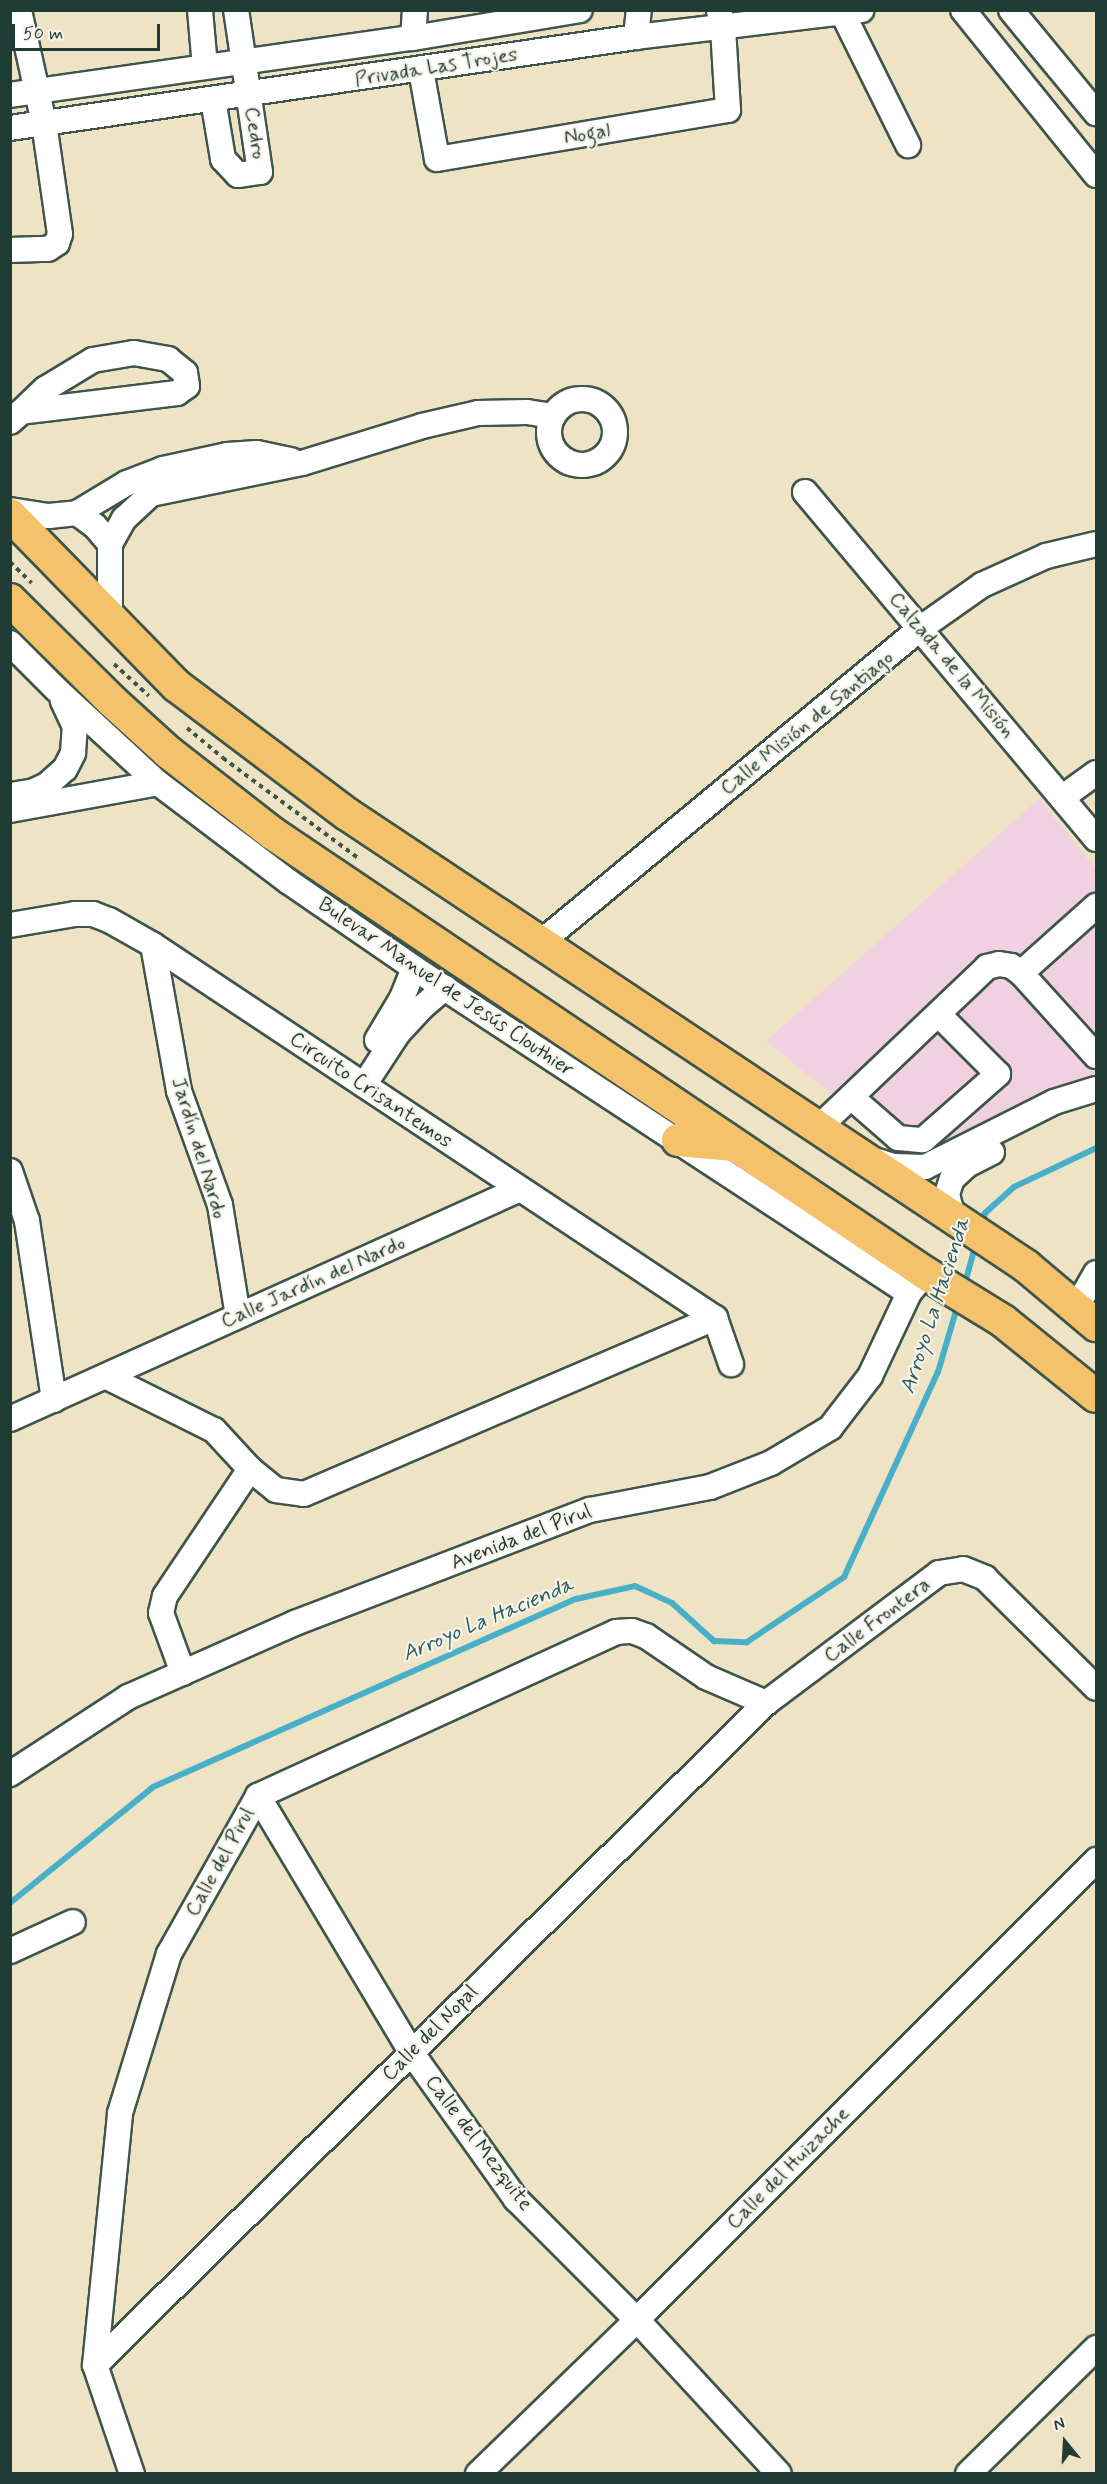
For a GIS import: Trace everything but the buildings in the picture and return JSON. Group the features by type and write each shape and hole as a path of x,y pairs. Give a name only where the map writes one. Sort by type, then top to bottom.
{"main road":[{"path":"10,515 177,686 347,814 953,1216 1026,1266 1086,1317"},
{"path":"10,600 111,701 227,800 331,873 737,1145 927,1284 1003,1321 1096,1396"},
{"path":"678,1140 737,1145"}],"street":[{"path":"10,250 48,249 57,243 60,234 44,123 19,10"},
{"path":"200,10 205,67"},
{"name":"Cedro","path":"213,99 223,159 238,175 260,172 236,10"},
{"path":"413,38 415,10"},
{"name":"Privada Las Trojes","path":"10,95 413,38 580,10"},
{"path":"636,36 639,10"},
{"path":"963,10 1096,175"},
{"path":"1011,10 1096,113"},
{"path":"848,12 908,145"},
{"name":"Privada Las Trojes","path":"10,128 421,70 636,36 721,19 848,12"},
{"name":"Nogal","path":"421,70 437,159 728,110 721,19"},
{"path":"134,353 168,359 185,373 187,386 177,393 16,417 45,389 93,360 134,353"},
{"path":"110,616 110,544 124,519 151,494 302,463 422,426 478,413 527,412 552,417"},
{"path":"10,510 49,516 77,513 127,483 163,469 227,455 257,453 302,463"},
{"name":"Calzada de la Misión","path":"805,492 1064,797 1096,839"},
{"path":"77,513 95,526 110,544"},
{"name":"Calle Misión de Santiago","path":"540,943 921,628 982,585 1046,556 1096,544"},
{"name":"Bulevar Manuel de Jesús Clouthier","path":"10,643 56,689 158,783 289,882 414,968 678,1140 927,1284"},
{"path":"10,795 34,791 47,785 65,769 73,753 75,727 70,712 56,689"},
{"path":"1064,797 1096,773"},
{"path":"10,810 158,783"},
{"path":"1021,973 1096,906"},
{"name":"Circuito Crisantemos","path":"10,925 75,914 93,914 109,920 153,945 715,1318"},
{"name":"Jardín del Nardo","path":"153,945 178,1091 220,1205 238,1316"},
{"path":"818,1128 987,967 999,964 1011,966 1021,973 1096,1056"},
{"path":"357,1080 387,1026 414,968"},
{"path":"357,1080 398,1034 445,987"},
{"path":"851,1097 898,1138 923,1140 998,1074 939,1015"},
{"path":"861,1157 894,1166 925,1167 1054,1102 1096,1089"},
{"path":"953,1216 947,1194 952,1179 967,1165 1096,1097"},
{"path":"10,1171 27,1221 54,1400"},
{"name":"Calle Jardín del Nardo","path":"107,1377 520,1189"},
{"path":"1086,1317 1096,1273"},
{"name":"Avenida del Pirul","path":"75,1732 128,1697 295,1623 590,1510 710,1487 771,1463 830,1428 870,1376 927,1284"},
{"path":"10,1419 107,1377 214,1430 250,1469 276,1490 304,1494 715,1318 731,1364"},
{"path":"183,1673 161,1613 165,1596 250,1469"},
{"name":"Calle Frontera","path":"766,1703 939,1573 963,1569 985,1578 1096,1688"},
{"name":"Calle del Pirul","path":"132,2474 95,2365 120,2113 169,1954 258,1796 616,1632 632,1631 646,1636 706,1677 766,1703"},
{"name":"Calle del Nopal","path":"95,2365 766,1703"},
{"path":"10,1758 75,1732"},
{"path":"10,1774 75,1732"},
{"name":"Calle del Mezquite","path":"258,1796 411,2052 516,2199 637,2320 779,2474"},
{"name":"Calle del Huizache","path":"478,2474 637,2320 1096,1860"},
{"path":"10,1951 73,1922"},
{"path":"968,2474 1096,2348"}],"shaded area":[{"path":"1039,799 1096,869 1096,1078 1048,1089 935,1149 909,1146 888,1139 766,1041"}],"waterway":[{"name":"Arroyo La Hacienda","path":"982,1226 985,1213 1014,1187 1096,1148"},
{"name":"Arroyo La Hacienda","path":"964,1286 976,1244"},
{"name":"Arroyo La Hacienda","path":"10,1903 153,1787 576,1599 635,1586 672,1603 714,1641 747,1642 844,1577 938,1372 958,1304"}]}
